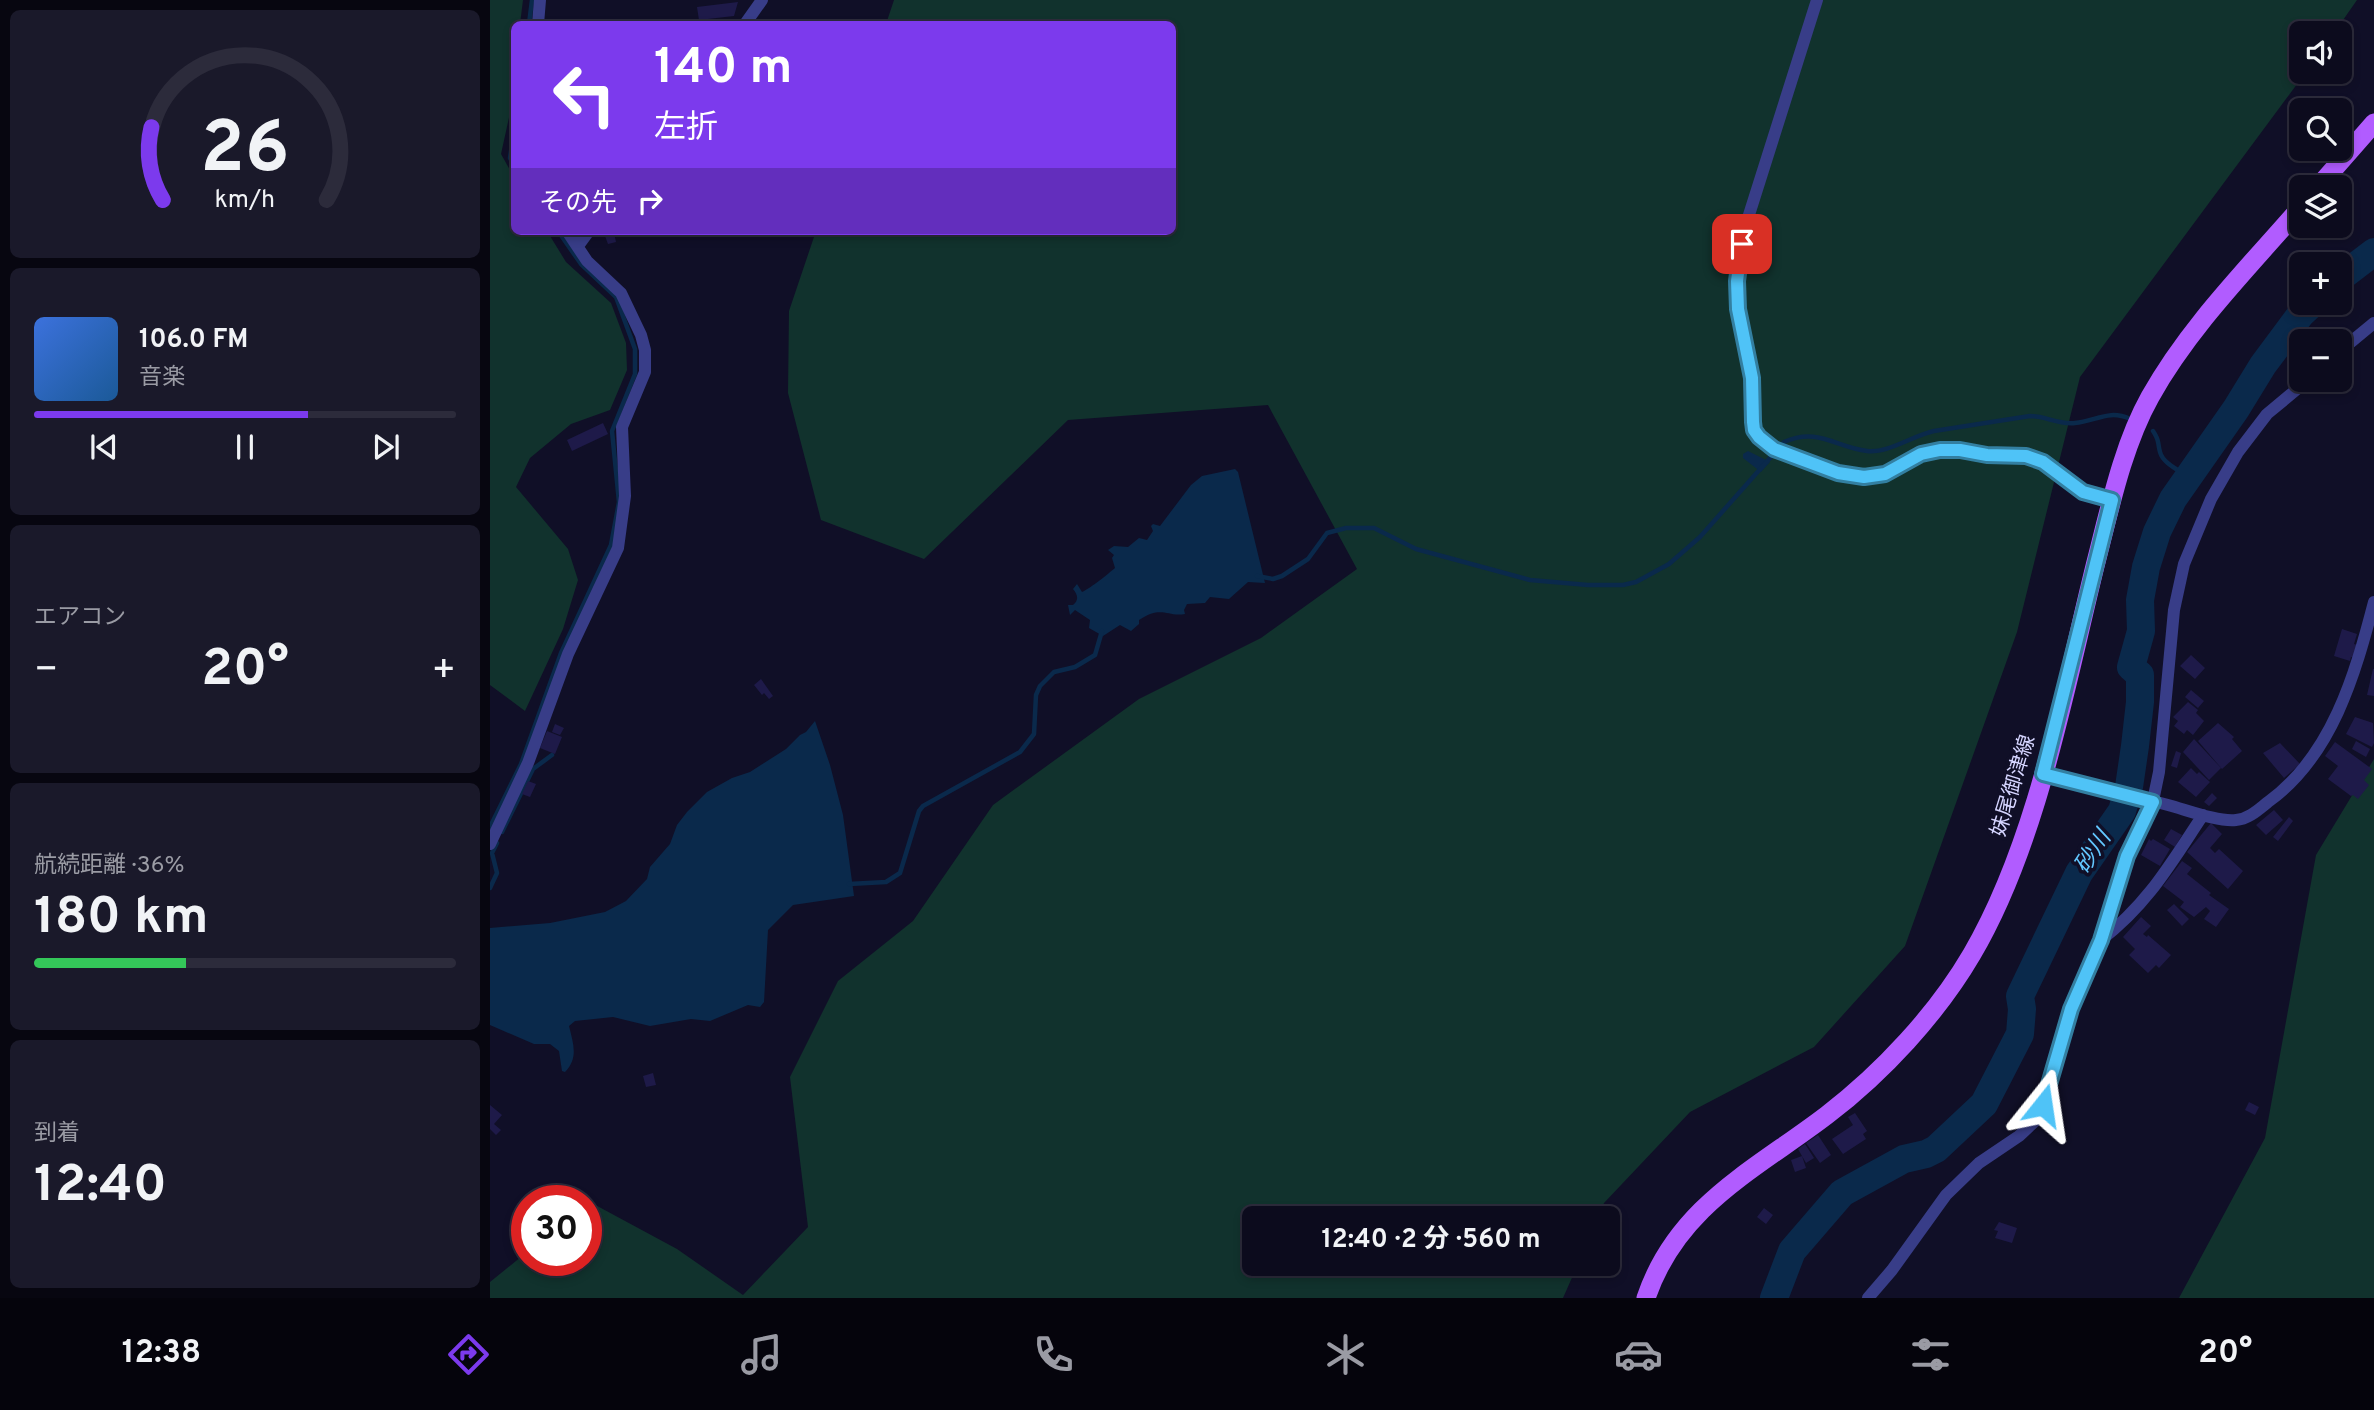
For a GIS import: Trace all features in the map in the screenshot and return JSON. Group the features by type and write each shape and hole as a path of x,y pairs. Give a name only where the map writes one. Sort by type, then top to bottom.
{"main road":[{"path":"2328,175 2374,123"},
{"name":"妹尾御津線","path":"1646,1298 1654,1272 1686,1224 1733,1181 1830,1112 1914,1034 1946,995 1972,955 1993,915 2014,863 2043,774 2112,500 2133,436 2149,399 2205,318 2289,221"}],"street":[{"path":"538,21 540,0"},
{"path":"747,21 762,0"},
{"path":"1817,0 1748,218 1737,281 1741,333 1752,378 1754,430 1777,451 1838,473 1864,477 1885,474 1921,454 1940,450 2026,456 2043,462 2083,492 2112,500"},
{"path":"490,844 528,763 568,654 618,548 625,496 622,427 645,372 645,350 641,335 621,293 587,261 570,235"},
{"path":"578,246 586,235"},
{"path":"2352,341 2374,323"},
{"path":"1868,1298 1892,1270 1946,1195 1979,1163 2035,1121 2043,1105 2071,1009 2101,940 2127,856 2150,801 2162,746 2174,610 2184,564 2211,499 2238,452 2267,414 2294,392"},
{"path":"2043,774 2203,815 2234,821 2247,817 2281,793 2306,768 2323,741 2348,690 2374,602"},
{"path":"2101,940 2137,910 2152,893 2203,815"}],"green space":[{"path":"490,0 523,0 520,21 511,21 511,109 501,154 511,172 511,235 549,235 566,262 611,303 626,343 627,370 610,410 571,424 530,458 516,487 568,549 578,580 563,629 525,711 490,685"},
{"path":"894,0 2357,0 2342,21 2289,21 2289,84 2297,84 2080,377 2017,632 1905,946 1814,1047 1690,1112 1603,1206 1242,1206 1242,1276 1573,1276 1563,1298 490,1298 490,1282 511,1265 511,1276 602,1276 602,1209 677,1249 743,1295 808,1227 790,1077 838,981 913,921 993,805 1139,699 1261,638 1357,569 1268,405 1068,420 924,559 821,520 788,393 789,311 815,235 1176,235 1176,21 887,21"},
{"path":"2374,759 2374,1298 2179,1298 2265,1138 2316,855"}],"water":[{"path":"1748,451 1770,462 1761,472 1743,458 1743,454"},
{"path":"1235,469 1238,472 1265,583 1248,582 1229,599 1210,597 1205,603 1187,604 1185,614 1153,613 1139,620 1139,624 1131,631 1120,625 1103,636 1089,628 1090,620 1075,610 1070,615 1068,605 1073,605 1077,599 1073,589 1077,584 1082,592 1115,568 1112,558 1114,555 1108,550 1114,546 1128,547 1139,538 1147,540 1153,531 1151,526 1160,526 1191,485 1202,476"},
{"path":"815,721 843,815 854,896 793,905 768,930 764,1002 760,1007 748,1005 710,1021 691,1019 650,1026 613,1017 575,1021 569,1026 573,1056 565,1072 562,1071 559,1051 550,1044 534,1044 490,1025 490,928 550,923 605,912 626,901 647,879 650,867 670,844 677,825 707,792 732,778 750,772 786,749"}],"building":[{"path":"738,2 734,16 699,20 697,7"},
{"path":"614,235 616,242 608,244 605,236"},
{"path":"603,423 608,434 572,451 567,440"},
{"path":"2342,629 2357,634 2354,644 2358,645 2354,658 2351,657 2350,661 2334,656"},
{"path":"2191,655 2205,668 2195,679 2180,666"},
{"path":"2374,669 2374,696 2367,695"},
{"path":"761,679 773,696 769,699 754,685"},
{"path":"2191,690 2204,701 2198,708 2185,697"},
{"path":"2188,702 2198,710 2196,713 2204,721 2193,735 2187,730 2184,734 2174,726 2178,721 2173,717"},
{"path":"2355,717 2373,723 2372,747 2346,734"},
{"path":"2218,723 2234,737 2232,739 2242,751 2222,769 2198,741"},
{"path":"555,724 564,728 560,735 552,732"},
{"path":"547,731 562,737 555,754 540,748"},
{"path":"2194,739 2221,768 2209,780 2183,752"},
{"path":"2356,741 2370,749 2366,757 2352,749"},
{"path":"2335,742 2372,769 2364,780 2369,785 2358,799 2328,779 2338,766 2325,756"},
{"path":"2280,743 2300,764 2284,778 2263,753"},
{"path":"2176,751 2181,753 2177,768 2171,766"},
{"path":"2191,768 2210,782 2196,797 2178,782"},
{"path":"528,781 536,784 530,797 522,794"},
{"path":"2212,793 2217,798 2209,806 2204,802"},
{"path":"2274,810 2283,820 2266,835 2256,825"},
{"path":"2289,817 2293,821 2278,841 2273,837"},
{"path":"2211,823 2222,834 2210,848 2215,853 2219,849 2243,871 2228,889 2187,852"},
{"path":"2171,829 2182,835 2175,847 2164,840"},
{"path":"2149,839 2170,849 2160,866 2141,855"},
{"path":"2182,861 2192,868 2187,874 2229,909 2216,927 2204,919 2210,911 2206,907 2194,917 2180,907 2184,902 2163,886"},
{"path":"2174,904 2189,919 2182,926 2167,910"},
{"path":"2141,917 2151,926 2143,934 2147,937 2148,935 2171,955 2159,968 2156,965 2148,973 2129,955 2135,949 2123,937"},
{"path":"653,1073 656,1085 646,1087 643,1076"},
{"path":"2249,1102 2259,1107 2255,1115 2245,1110"},
{"path":"490,1105 502,1115 494,1124 501,1130 496,1135 490,1129"},
{"path":"1855,1113 1867,1131 1863,1134 1866,1139 1843,1154 1832,1139 1853,1125 1848,1117"},
{"path":"1818,1135 1831,1155 1820,1163 1806,1143"},
{"path":"1805,1144 1814,1158 1806,1163 1798,1149"},
{"path":"1802,1156 1806,1168 1795,1172 1791,1160"},
{"path":"1764,1208 1773,1215 1766,1224 1757,1217"},
{"path":"1999,1222 2017,1228 2012,1243 1995,1238 1998,1231 1994,1230"}],"waterway":[{"path":"529,21 532,0"},
{"path":"511,151 511,160"},
{"path":"490,827 521,764 561,653 611,545 619,502 612,431 635,374 635,349 616,297 581,264 561,235"},
{"name":"砂川","path":"2352,269 2374,252"},
{"name":"砂川","path":"1774,1298 1792,1251 1842,1193 1904,1159 1936,1149 1984,1104 2020,1034 2020,996 2079,873 2122,811 2129,787 2140,702 2140,675 2131,667 2141,631 2140,600 2146,567 2157,532 2173,499 2236,409 2263,365 2300,315"},
{"path":"1257,576 1273,579 1282,576 1308,559 1327,533 1346,528 1374,528 1416,549 1530,580 1623,585 1636,582 1669,564 1700,537 1784,442 1796,438 1817,437 1856,449 1875,451 1934,431 2030,416 2069,423 2109,415 2130,419"},
{"path":"2153,431 2165,460 2190,478"},
{"path":"849,884 886,882 900,873 919,811 923,806 1020,752 1034,734 1036,695 1040,686 1054,672 1075,667 1095,655 1102,631"},
{"path":"502,832 533,769 552,755"},
{"path":"490,888 497,873 492,853 497,843"}],"route":[{"path":"1742,244 1737,281 1738,309 1752,378 1754,430 1774,449 1838,473 1864,477 1885,474 1921,454 1940,450 2026,456 2043,462 2083,492 2112,500 2043,774 2153,802 2127,856 2101,940 2071,1009 2043,1105"}]}
